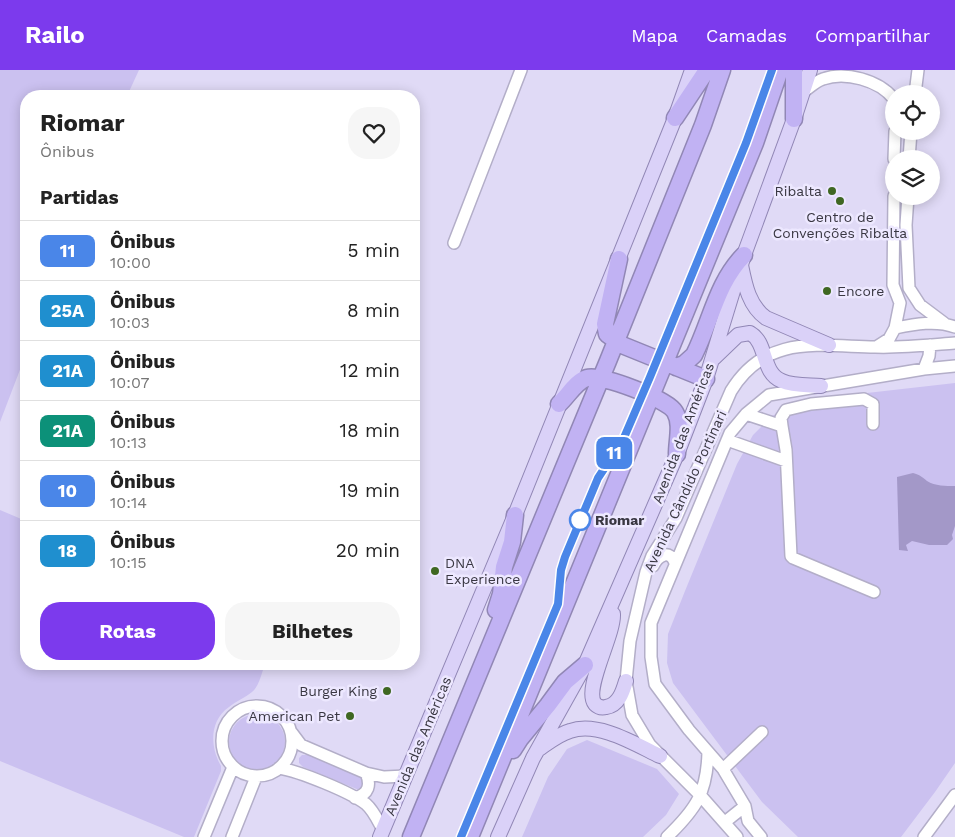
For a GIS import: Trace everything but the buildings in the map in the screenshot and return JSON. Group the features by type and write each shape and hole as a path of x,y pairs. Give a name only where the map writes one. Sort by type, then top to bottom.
{"highway":[{"path":"675,118 707,70"},
{"name":"Avenida das Américas","path":"411,837 601,379 703,125 722,70"},
{"path":"470,837 652,395 671,365 755,144 780,70"},
{"path":"794,70 794,119"},
{"path":"619,259 606,324 607,334 616,342 706,379"},
{"path":"671,365 684,364 694,355 727,277 735,264 742,260"},
{"path":"560,404 580,382 590,377 652,395 669,405 676,412 678,420 677,454"},
{"path":"497,631 495,616 501,594 504,567 512,542 515,515"},
{"path":"486,798 501,776 520,739 565,682 585,665"}],"main road":[{"name":"Avenida das Américas","path":"382,834 619,259 692,70"},
{"name":"Avenida das Américas","path":"498,837 524,778 585,665 677,454 706,379 742,260 810,70"},
{"path":"742,260 750,299 760,314 829,344"},
{"path":"712,360 738,335 750,334 758,339 773,376 781,381 821,386"},
{"path":"612,604 613,620 611,632 592,686 592,696 595,704 600,708 616,703 621,696 626,681"},
{"path":"539,749 569,731 586,729 618,736 660,756"}],"street":[{"path":"454,243 521,70"},
{"path":"912,85 918,71"},
{"path":"916,85 918,71"},
{"path":"803,92 821,80 834,76 852,76 885,90"},
{"path":"876,347 888,339 895,328 900,304 893,285 894,205"},
{"path":"907,205 906,225 909,288 920,305 950,325"},
{"path":"900,304 909,303 914,298"},
{"path":"895,328 916,324 950,325"},
{"name":"Avenida Cândido Portinari","path":"737,837 700,795 650,745 632,715 626,681 630,641 646,572 652,556 676,518 731,391 739,377 764,356 785,349 812,345 829,344 876,347 955,343"},
{"path":"924,369 929,356 930,345"},
{"name":"Avenida Cândido Portinari","path":"761,837 748,821 744,806 723,769 689,730 655,684 650,642 651,623 675,563 730,433 746,414 769,395 924,369 955,366"},
{"path":"874,424 873,404 864,399 810,404 786,410 781,418 786,460 791,556 874,592"},
{"path":"746,414 782,426"},
{"path":"696,513 687,516 685,508 709,450 718,420"},
{"path":"727,440 786,460"},
{"path":"642,590 659,556 664,554 670,555 675,563"},
{"path":"291,732 292,742 286,761 280,768 264,776 256,777 239,772 225,758 222,747 222,735 226,724 233,715 242,709 253,706 265,707 276,711 284,719 301,745 366,773 384,777 406,776"},
{"path":"723,769 762,732"},
{"path":"667,837 687,817 700,795 707,776 708,752"},
{"path":"204,837 232,767"},
{"path":"280,768 294,770 356,798 367,805 375,814 382,834"},
{"path":"356,798 362,796 367,790 370,781 366,773"},
{"path":"232,837 256,777"},
{"path":"924,837 955,795"},
{"path":"725,822 744,806"}],"shaded area":[{"path":"0,70 139,70 130,90 20,90 20,370 0,422"},
{"path":"955,383 955,763 901,837 798,837 762,802 673,683 667,663 668,634 737,464 753,435 772,416 790,407 814,399"},
{"path":"913,473 933,484 955,486 955,526 952,535 953,539 947,545 929,545 912,541 906,545 908,551 899,550 897,477"},
{"path":"0,510 20,518 20,670 263,670 254,690 229,707 218,719 213,735 213,743 221,771 194,837 184,837 0,761"},
{"path":"257,714 268,716 277,722 283,731 285,742 283,753 277,762 268,768 257,770 246,768 237,762 231,753 229,742 231,731 237,722 246,716"},
{"path":"587,740 657,769 679,794 666,815 643,837 522,837 548,777 567,749"},
{"path":"302,755 308,755 363,778 363,789 359,790 303,767 299,763 299,758"}],"bus line":[{"name":"11","path":"461,837 558,604 561,570 565,557 598,478 623,440 650,377 746,143 772,70"}],"place":[{"name":"Ribalta","path":"832,191"},
{"name":"Centro de Convenções Ribalta","path":"840,201"},
{"name":"Encore","path":"827,291"},
{"name":"Riomar","path":"580,520"},
{"name":"DNA Experience","path":"435,571"},
{"name":"Burger King","path":"387,691"},
{"name":"American Pet","path":"350,716"}]}
